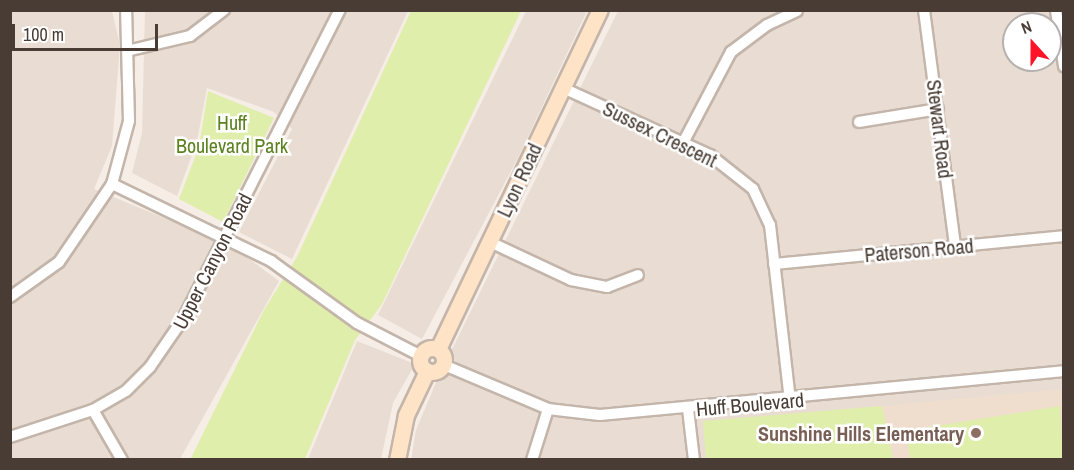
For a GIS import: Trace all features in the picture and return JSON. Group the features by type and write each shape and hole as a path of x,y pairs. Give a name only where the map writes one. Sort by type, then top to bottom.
{"street":[{"path":"10,297 59,262 112,184 129,121 131,50 126,10"},
{"path":"131,50 190,36 224,10"},
{"name":"Upper Canyon Road","path":"10,437 93,410 126,391 168,343 340,10"},
{"name":"Lyon Road","path":"438,349 600,10"},
{"name":"Stewart Road","path":"924,10 955,247"},
{"path":"683,143 731,52 767,24 797,11"},
{"path":"1062,39 1064,66"},
{"name":"Sussex Crescent","path":"563,88 710,155 753,189 770,225 790,400"},
{"path":"859,122 938,110"},
{"path":"112,184 223,235 271,261 357,323 421,356 427,371"},
{"name":"Paterson Road","path":"774,264 1064,236"},
{"path":"490,242 571,280 607,287 638,275"},
{"path":"397,459 406,415 427,371 444,365 438,349 428,348 421,356"},
{"name":"Huff Boulevard","path":"444,365 548,409 600,415 688,410 1064,371"},
{"path":"532,459 548,409"},
{"path":"93,410 123,459"},
{"path":"688,410 694,459"}],"shaded area":[{"path":"10,11 112,11 120,45 112,146 94,189 232,246 279,281 180,459 11,459"},
{"path":"145,11 408,11 292,259 239,232 292,129 274,112 207,88 197,141 177,196 132,173 142,133"},
{"path":"526,11 587,11 518,158 422,339 378,315"},
{"path":"618,11 1063,11 1063,459 411,460 416,430 437,380"},
{"path":"357,341 415,364 393,403 381,459 308,459"},
{"name":"Sunshine Hills Elementary","path":"1063,389 1063,459 893,459 882,406"}],"green space":[{"path":"411,11 521,11 382,304 355,340 305,459 190,460 264,310 297,257"},
{"name":"Huff Boulevard Park","path":"208,91 274,118 223,222 179,199 199,147"},
{"path":"882,406 893,459 706,459 703,421"},
{"path":"1060,406 1063,459 910,459 906,431"}],"place":[{"name":"Sunshine Hills Elementary","path":"976,433"}]}
